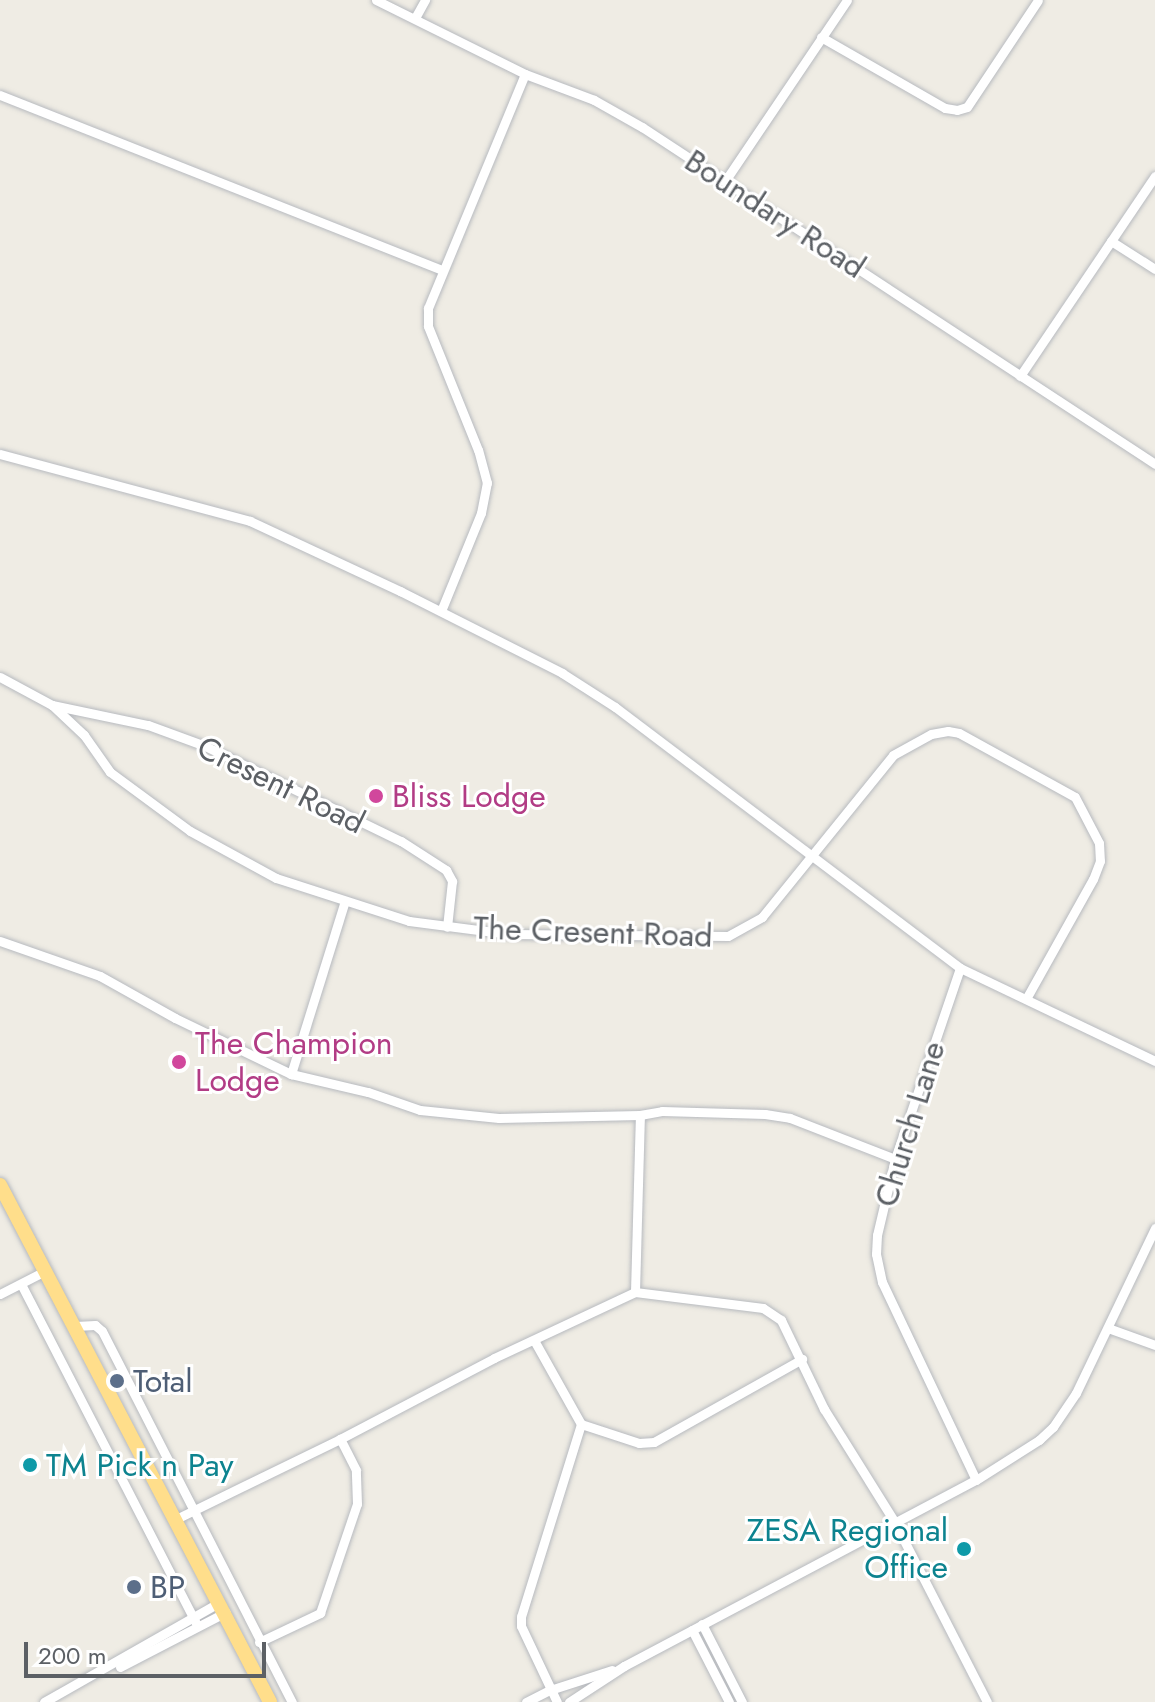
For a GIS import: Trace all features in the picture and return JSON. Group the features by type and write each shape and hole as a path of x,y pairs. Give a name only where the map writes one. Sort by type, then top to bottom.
{"highway":[{"path":"0,1185 270,1702"}],"street":[{"name":"Boundary Road","path":"376,0 525,74 594,100 725,181 1155,464"},
{"path":"415,18 425,0"},
{"path":"725,181 847,0"},
{"path":"821,37 945,108 957,110 967,107 1038,0"},
{"path":"441,611 481,513 487,483 478,450 428,326 428,308 441,270 525,74"},
{"path":"0,95 441,270"},
{"path":"1020,376 1072,293 1155,176"},
{"path":"1111,241 1155,269"},
{"path":"0,454 250,521 441,611 562,673 615,707 960,968 1155,1061"},
{"name":"The Cresent Road","path":"0,677 52,705 84,735 110,772 190,831 276,878 409,921 509,934 728,936 762,917 809,854 893,755 908,744 948,731 999,753 1075,797 1092,824 1099,843 1100,861 1026,999"},
{"name":"Cresent Road","path":"52,705 148,725 205,746 401,841 446,870 452,881 447,927"},
{"path":"291,1074 345,901"},
{"path":"0,941 100,976 175,1018 291,1074 448,1115 499,1118 640,1115 662,1111 765,1114 790,1118 895,1159"},
{"name":"Church Lane","path":"960,968 895,1159 877,1235 882,1282 976,1480"},
{"path":"635,1292 640,1115"},
{"path":"569,1702 624,1666 976,1480 1053,1427 1076,1393 1155,1228"},
{"path":"0,1294 45,1271"},
{"path":"21,1284 195,1622"},
{"path":"176,1519 340,1439 494,1358 535,1342 635,1292 763,1308 781,1320 824,1409 894,1521 987,1702"},
{"path":"75,1326 95,1325 102,1331 292,1702"},
{"path":"1108,1328 1155,1345"},
{"path":"535,1342 581,1424 639,1443 654,1442 802,1359"},
{"path":"557,1702 521,1626 521,1617 581,1424"},
{"path":"259,1642 320,1613 357,1504 356,1470 340,1439"},
{"path":"44,1702 87,1680 97,1679 223,1607"},
{"path":"702,1624 742,1702"},
{"path":"692,1630 729,1702"},
{"path":"526,1702 550,1690 624,1666"}],"place":[{"name":"Bliss Lodge","path":"376,796"},
{"name":"The Champion Lodge","path":"179,1062"},
{"name":"Total","path":"117,1381"},
{"name":"TM Pick n Pay","path":"30,1465"},
{"name":"ZESA Regional Office","path":"964,1549"},
{"name":"BP","path":"134,1587"}]}
